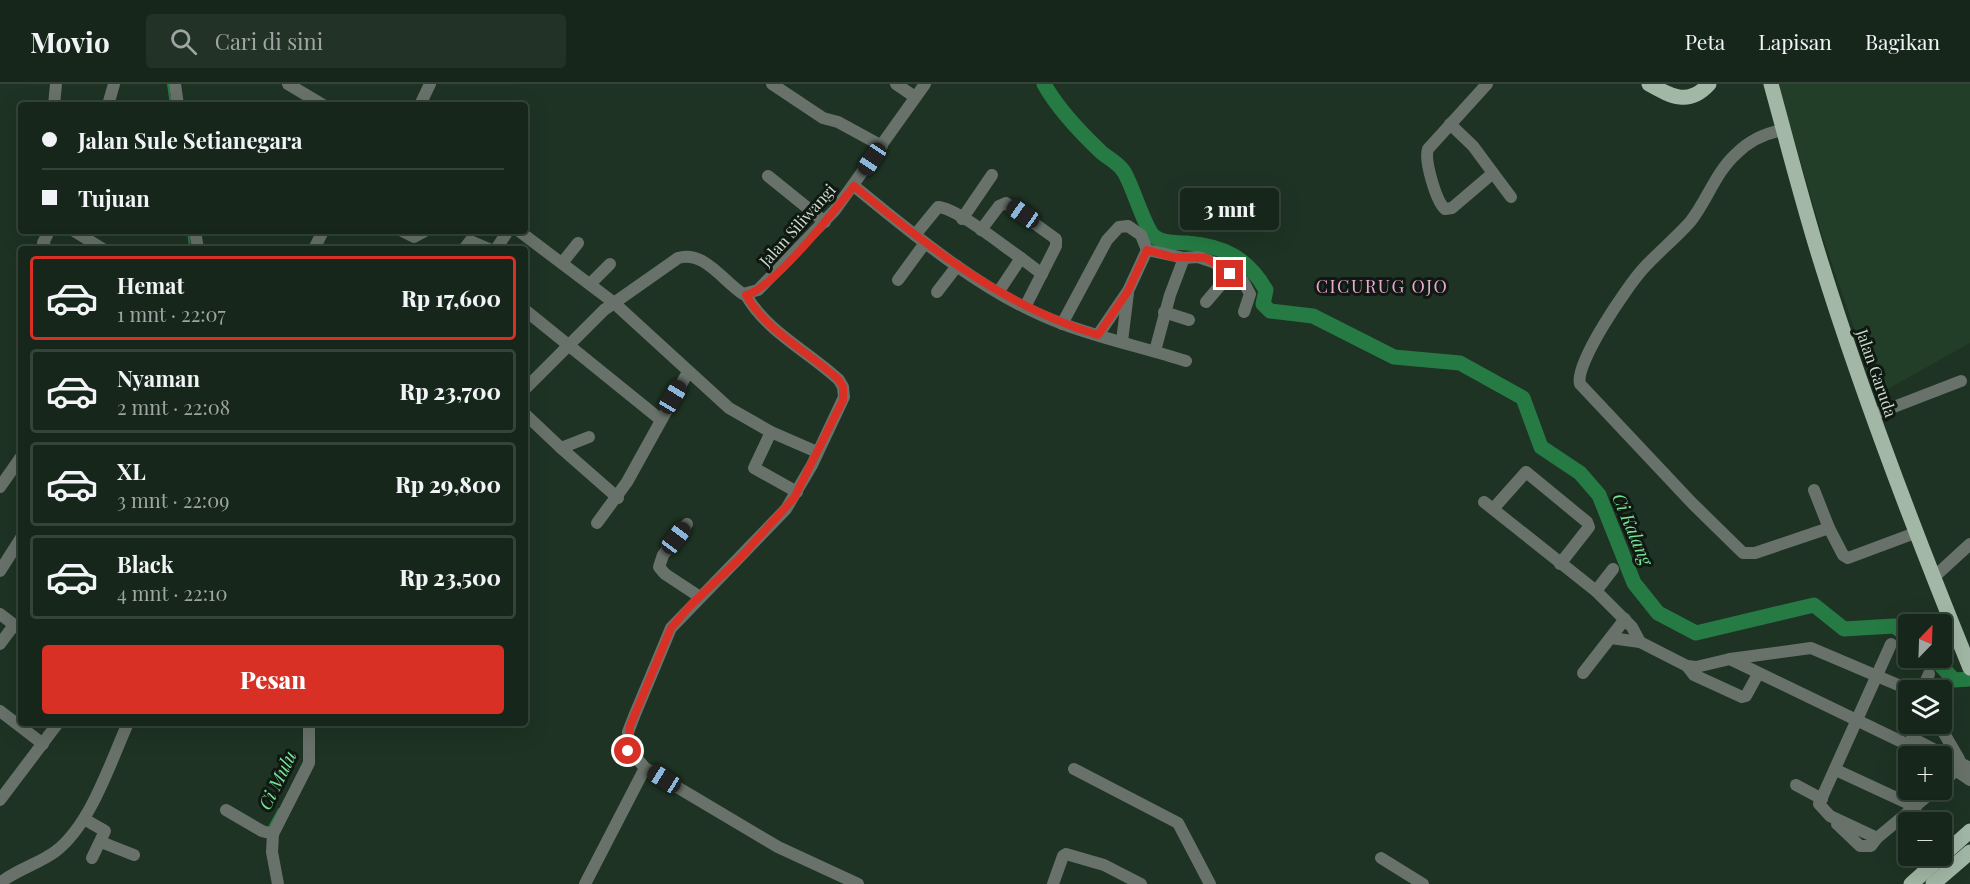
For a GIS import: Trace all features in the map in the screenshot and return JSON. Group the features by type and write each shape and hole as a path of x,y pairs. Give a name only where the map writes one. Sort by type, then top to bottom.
{"main road":[{"path":"1650,84 1682,99 1694,96 1709,84"},
{"name":"Jalan Garuda","path":"1771,84 1820,260 1915,533 1970,668"},
{"path":"1911,884 1970,831"},
{"path":"1933,884 1967,854"}],"street":[{"path":"54,102 56,84"},
{"path":"109,102 114,84"},
{"path":"175,84 178,102"},
{"path":"288,84 318,102"},
{"path":"421,102 430,84"},
{"path":"772,84 823,118 842,123 882,146"},
{"path":"896,84 915,97"},
{"name":"Jalan Siliwangi","path":"746,295 754,293 766,284 825,222 854,186 925,84"},
{"path":"1487,84 1426,153 1442,207 1450,209 1493,173"},
{"path":"1450,124 1473,146 1510,197"},
{"path":"1784,130 1761,136 1732,157 1714,180 1689,222 1643,269 1618,301 1579,375 1583,391 1730,543 1743,553 1755,553 1829,528"},
{"path":"962,219 992,175"},
{"path":"768,176 825,222"},
{"path":"854,186 957,266 1025,307 1062,324 1186,361"},
{"path":"981,230 997,208 1005,203 1053,235 1056,246 1025,307"},
{"path":"915,235 938,207 981,230 1042,274"},
{"path":"1062,324 1107,240 1116,229 1126,225 1135,229 1147,250 1184,258 1206,258 1237,276 1249,288 1250,299 1244,312"},
{"path":"79,234 98,246"},
{"path":"523,234 613,302 729,408 771,432 818,452"},
{"path":"466,246 470,241 482,246"},
{"path":"562,263 578,243"},
{"path":"898,280 925,243"},
{"path":"1098,335 1128,291 1147,250"},
{"path":"528,386 613,302 671,261 688,256 699,258 746,295 754,309 766,321 843,385 843,400 797,492 770,526 678,618 667,635 630,726 628,751 645,768 778,847 858,884"},
{"path":"999,291 1021,258"},
{"path":"1155,351 1164,312 1184,258"},
{"path":"590,284 610,264"},
{"path":"937,292 957,266"},
{"path":"1206,302 1230,274"},
{"path":"1122,341 1128,291"},
{"path":"528,312 661,420"},
{"path":"1164,312 1189,320"},
{"path":"597,523 618,498 688,372"},
{"path":"1873,415 1961,381"},
{"path":"528,417 618,498"},
{"path":"771,432 754,468 797,492"},
{"path":"561,448 589,437"},
{"path":"0,487 18,462"},
{"path":"1560,564 1589,527 1587,522 1526,472 1488,505 1560,564 1596,591 1624,619 1640,642"},
{"path":"1814,490 1829,528 1847,558 1915,533"},
{"path":"687,524 663,555 659,567 665,574 700,597"},
{"path":"0,571 18,543"},
{"path":"1933,578 1970,544"},
{"path":"1596,591 1613,568"},
{"path":"1583,673 1624,619"},
{"path":"0,644 7,624"},
{"path":"1611,638 1640,642 1687,666 1696,676 1742,698 1746,696 1758,674"},
{"path":"1891,644 1855,718 1820,807 1830,816 1878,838 1924,800"},
{"path":"1687,666 1704,666 1730,659 1813,648 1898,685"},
{"path":"1730,659 1915,746"},
{"path":"1926,680 1929,674"},
{"path":"0,711 18,725"},
{"path":"20,726 43,744"},
{"path":"0,800 56,726"},
{"path":"3,883 67,842 84,819 127,726"},
{"path":"279,884 269,833 309,763 309,726"},
{"path":"1941,746 1946,735"},
{"path":"1946,735 1961,767 1970,780"},
{"path":"585,884 645,768"},
{"path":"1074,769 1178,823 1210,884"},
{"path":"1836,770 1916,807"},
{"path":"1796,785 1822,799"},
{"path":"226,810 269,833"},
{"path":"84,819 104,829 101,842 92,858"},
{"path":"101,842 134,855"},
{"path":"1053,884 1063,856 1066,854 1104,865 1141,884"},
{"path":"1947,884 1967,854"},
{"path":"1381,858 1423,884"}],"shaded area":[{"path":"1778,84 1970,84 1970,343 1877,395 1822,235"}],"waterway":[{"name":"Ci Mulu","path":"168,84 171,102"},
{"name":"Ci Kalang","path":"1044,84 1077,128 1122,169 1147,226 1155,237 1166,242 1212,247 1233,255 1251,269 1259,279 1266,290 1263,304 1270,311 1313,316 1394,357 1460,363 1523,398 1541,447 1580,473 1599,495 1634,583 1658,613 1696,633 1814,605 1844,629 1894,626 1898,629"},
{"name":"Ci Mulu","path":"188,234 190,246"},
{"name":"Ci Kalang","path":"1943,668 1954,680 1970,679"},
{"name":"Ci Mulu","path":"269,827 279,809"}],"district":[{"name":"CICURUG OJO","path":"1382,286"}],"route":[{"path":"628,751 630,726 674,623 732,567 786,509 812,465 843,400 843,387 839,380 766,321 754,309 746,295 754,293 774,276 825,222 854,186 957,266 1025,307 1062,324 1098,335 1128,291 1147,250 1172,257 1206,258 1230,274"}]}
